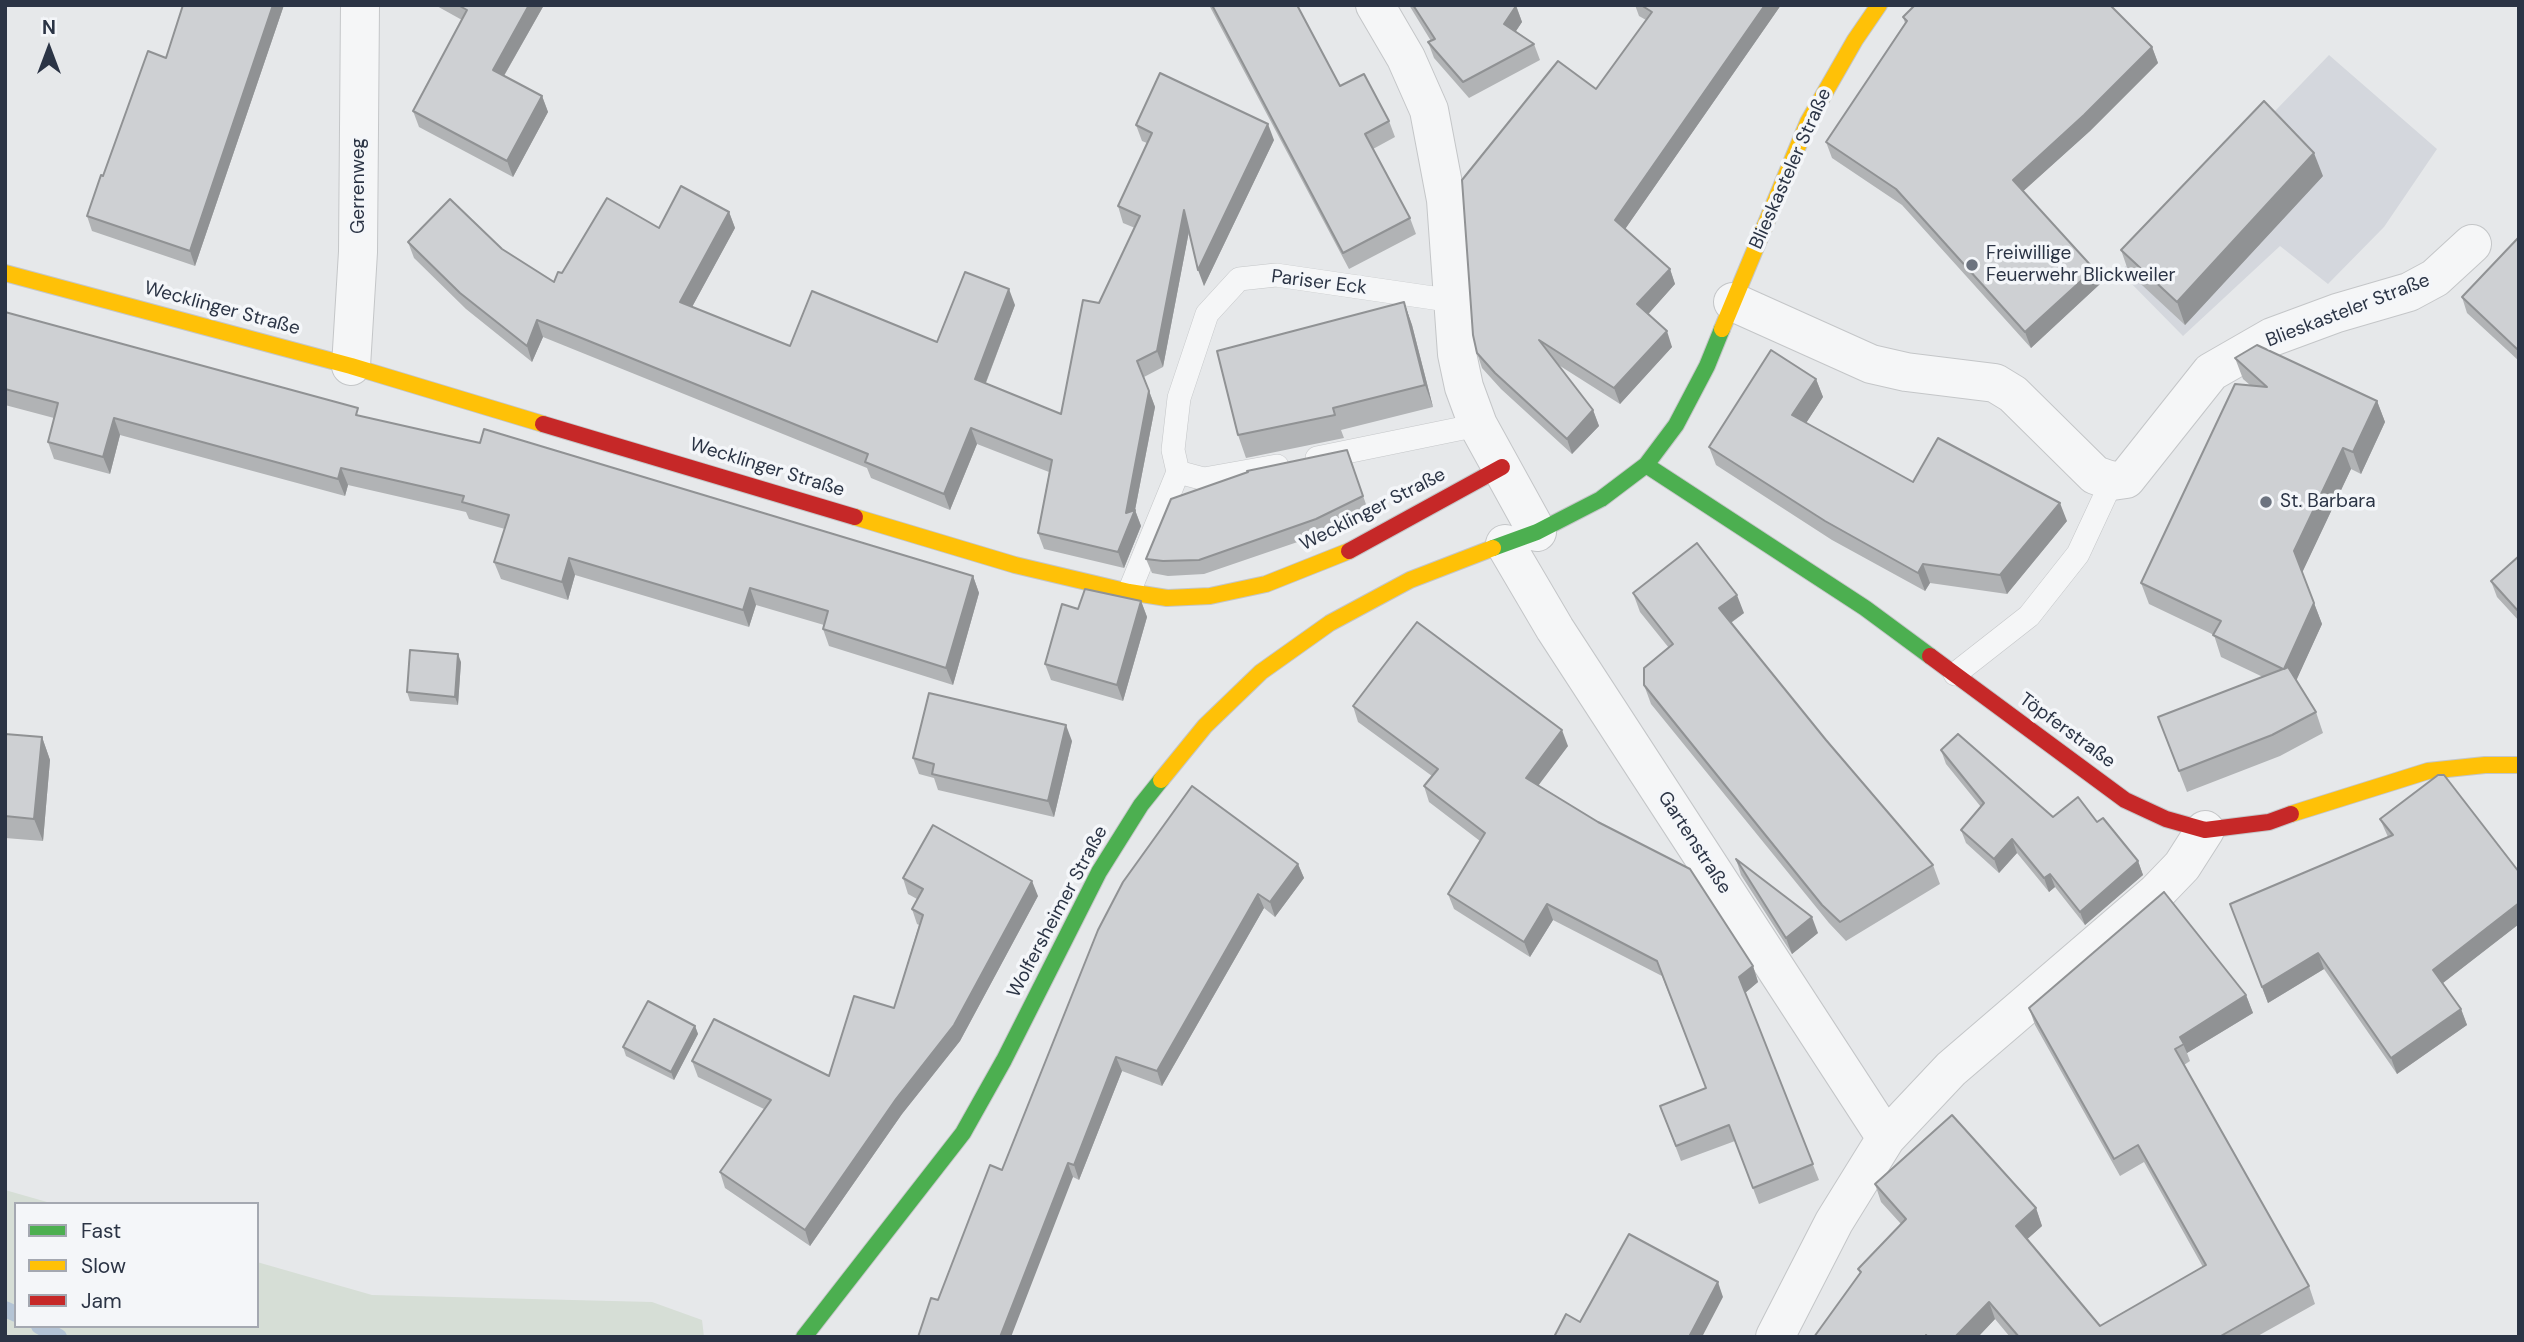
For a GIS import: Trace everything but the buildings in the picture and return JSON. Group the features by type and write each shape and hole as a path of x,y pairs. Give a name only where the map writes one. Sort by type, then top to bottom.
{"street":[{"name":"Gerrenweg","path":"351,366 358,252 360,5"},
{"path":"1375,5 1406,58 1429,110 1446,201 1457,354 1464,387 1478,425 1502,467 1521,538"},
{"name":"Blieskasteler Straße","path":"1521,538 1601,499 1646,465 1676,425 1707,366 1808,122 1855,40 1879,5"},
{"name":"Blieskasteler Straße","path":"2112,481 2126,479 2211,372 2272,338 2337,313 2409,292 2435,278 2472,244"},
{"name":"Wecklinger Straße","path":"5,273 351,366 1015,565 1129,592 1167,598 1210,596 1266,584 1343,554 1502,467"},
{"path":"1733,302 1871,364 1906,372 1994,383 2013,394 2095,475 2112,481"},
{"name":"Töpferstraße","path":"1646,465 1865,608 2125,800 2166,819 2205,830 2269,822 2428,771 2486,765 2519,765"},
{"name":"Gartenstraße","path":"1521,538 1555,629 1886,1138"},
{"name":"Wolfersheimer Straße","path":"804,1337 963,1133 1004,1060 1099,872 1141,805 1205,726 1261,672 1330,624 1410,580 1521,538"},
{"path":"1775,1337 1834,1222 1886,1138 1951,1069 2156,893 2182,866 2205,830"}],"lane":[{"name":"Pariser Eck","path":"1178,472 1173,450 1179,398 1207,314 1239,279 1276,275 1454,301"},
{"path":"1129,592 1178,472 1204,479 1228,476 1478,425"},
{"path":"1955,674 2029,616 2078,555 2112,481"}],"shaded area":[{"path":"2329,55 2437,149 2384,227 2328,284 2280,246 2183,336 2120,272"},
{"path":"5,1190 47,1202 14,1202 14,1328 259,1328 259,1263 372,1295 652,1302 702,1320 704,1337 5,1337"}],"waterway":[{"path":"5,1309 14,1313"},
{"path":"43,1328 59,1337"}],"traffic: fast":[{"path":"1493,548 1537,532 1601,499 1646,465 1676,425 1707,366 1722,329"},
{"path":"1646,465 1865,608 1930,656"},
{"path":"804,1337 963,1133 1004,1060 1099,872 1141,805 1161,780"}],"traffic: slow":[{"path":"1722,329 1808,122 1855,40 1879,5"},
{"path":"5,273 351,366 543,424"},
{"path":"855,517 1015,565 1129,592 1167,598 1210,596 1266,584 1349,551"},
{"path":"1161,780 1205,726 1261,672 1330,623 1410,580 1493,548"},
{"path":"2291,814 2428,771 2485,765 2519,765"}],"traffic: jam":[{"path":"543,424 855,517"},
{"path":"1349,551 1502,467"},
{"path":"1930,656 2125,800 2166,819 2205,830 2269,822 2291,814"}],"place":[{"name":"Freiwillige Feuerwehr Blickweiler","path":"1972,265"},
{"name":"St. Barbara","path":"2266,502"}]}
